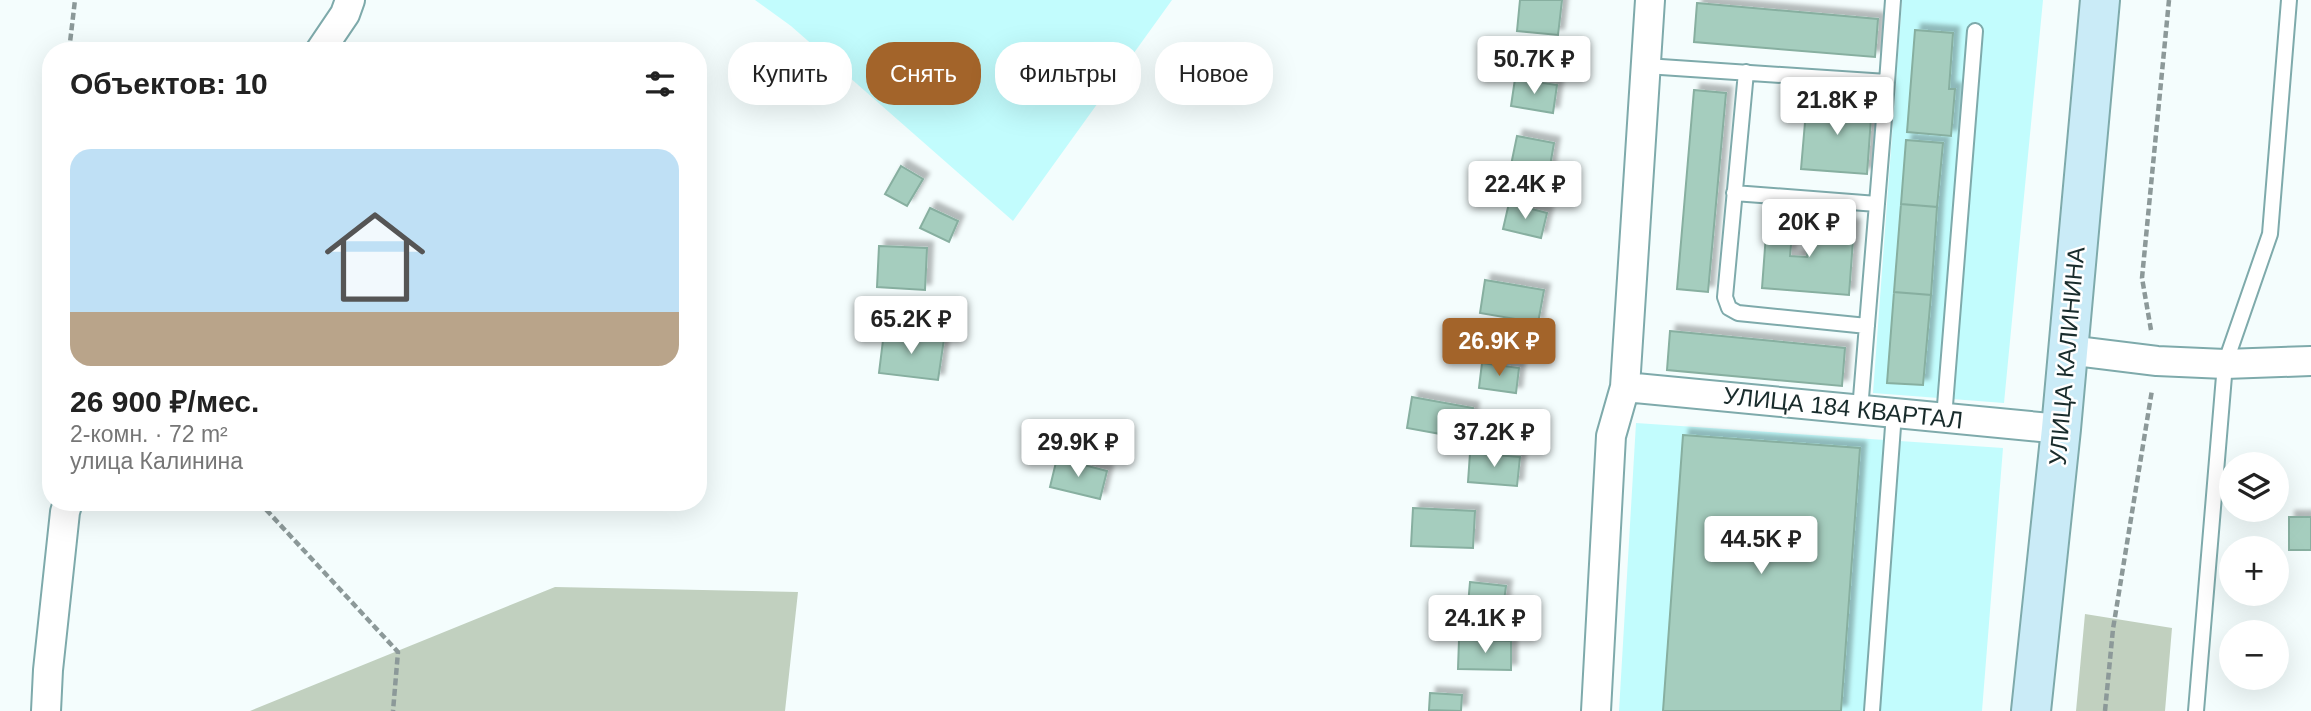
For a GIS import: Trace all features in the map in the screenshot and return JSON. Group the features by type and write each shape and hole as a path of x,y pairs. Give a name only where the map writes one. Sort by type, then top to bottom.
{"main road":[{"name":"УЛИЦА КАЛИНИНА","path":"2031,711 2061,429 2100,0"}],"street":[{"path":"326,42 351,0"},
{"path":"1596,711 1611,436 1625,387 1650,0"},
{"path":"2068,350 2157,361 2225,364 2311,361"},
{"name":"УЛИЦА 184 КВАРТАЛ","path":"1625,387 2061,429"},
{"path":"46,711 65,511"}],"lane":[{"path":"1860,410 1893,0"},
{"path":"2196,711 2225,364 2270,234 2289,0"},
{"path":"1944,418 1975,31"},
{"path":"1646,66 1887,82"},
{"path":"1745,72 1725,297 1729,308 1738,313 1867,326"},
{"path":"1734,193 1877,204"},
{"path":"1872,711 1894,413"}],"path":[{"path":"70,42 75,0"},
{"path":"267,511 398,652 393,711"}],"shaded area":[{"path":"755,0 1172,0 1141,43 995,42 995,105 1096,105 1013,221 881,105 981,105 981,42 866,42 866,92 852,80 852,42 809,42"},
{"path":"1902,0 2043,0 2004,403 1873,393"},
{"path":"1636,423 2003,448 1982,711 1619,711"}],"green space":[{"path":"555,587 798,592 785,711 250,711"},
{"path":"2085,614 2172,628 2165,711 2076,711"}],"building":[{"path":"1520,0 1562,0 1558,35 1517,31"},
{"path":"1697,3 1878,19 1875,57 1694,42"},
{"path":"1915,30 1953,33 1949,89 1955,89 1951,136 1907,132"},
{"path":"1515,79 1557,85 1553,113 1511,106"},
{"path":"1694,90 1726,93 1708,292 1677,289"},
{"path":"1807,99 1872,104 1867,174 1801,169"},
{"path":"1517,136 1554,143 1549,172 1511,165"},
{"path":"1906,140 1943,143 1937,207 1901,204"},
{"path":"901,166 923,179 907,206 885,194"},
{"path":"1509,203 1547,213 1541,238 1503,229"},
{"path":"1901,204 1937,207 1931,295 1894,292"},
{"path":"930,208 958,221 949,242 920,228"},
{"path":"1767,221 1793,223 1790,256 1807,257 1810,222 1854,226 1849,295 1762,288"},
{"path":"879,246 927,248 925,290 877,287"},
{"path":"1485,280 1544,290 1538,323 1480,313"},
{"path":"1894,292 1931,295 1923,385 1887,383"},
{"path":"1670,331 1845,348 1842,386 1667,370"},
{"path":"884,332 944,339 938,380 879,373"},
{"path":"1482,363 1519,368 1516,393 1479,388"},
{"path":"1412,397 1473,408 1468,439 1407,428"},
{"path":"1683,435 1860,448 1841,711 1663,711"},
{"path":"1470,453 1520,457 1517,486 1468,482"},
{"path":"1057,458 1107,471 1100,499 1050,487"},
{"path":"1413,508 1475,511 1473,548 1411,546"},
{"path":"2289,517 2311,517 2311,550 2289,550"},
{"path":"1470,582 1506,586 1503,609 1468,605"},
{"path":"1459,640 1511,641 1511,670 1458,669"},
{"path":"1430,693 1462,695 1461,711 1429,710"}]}
